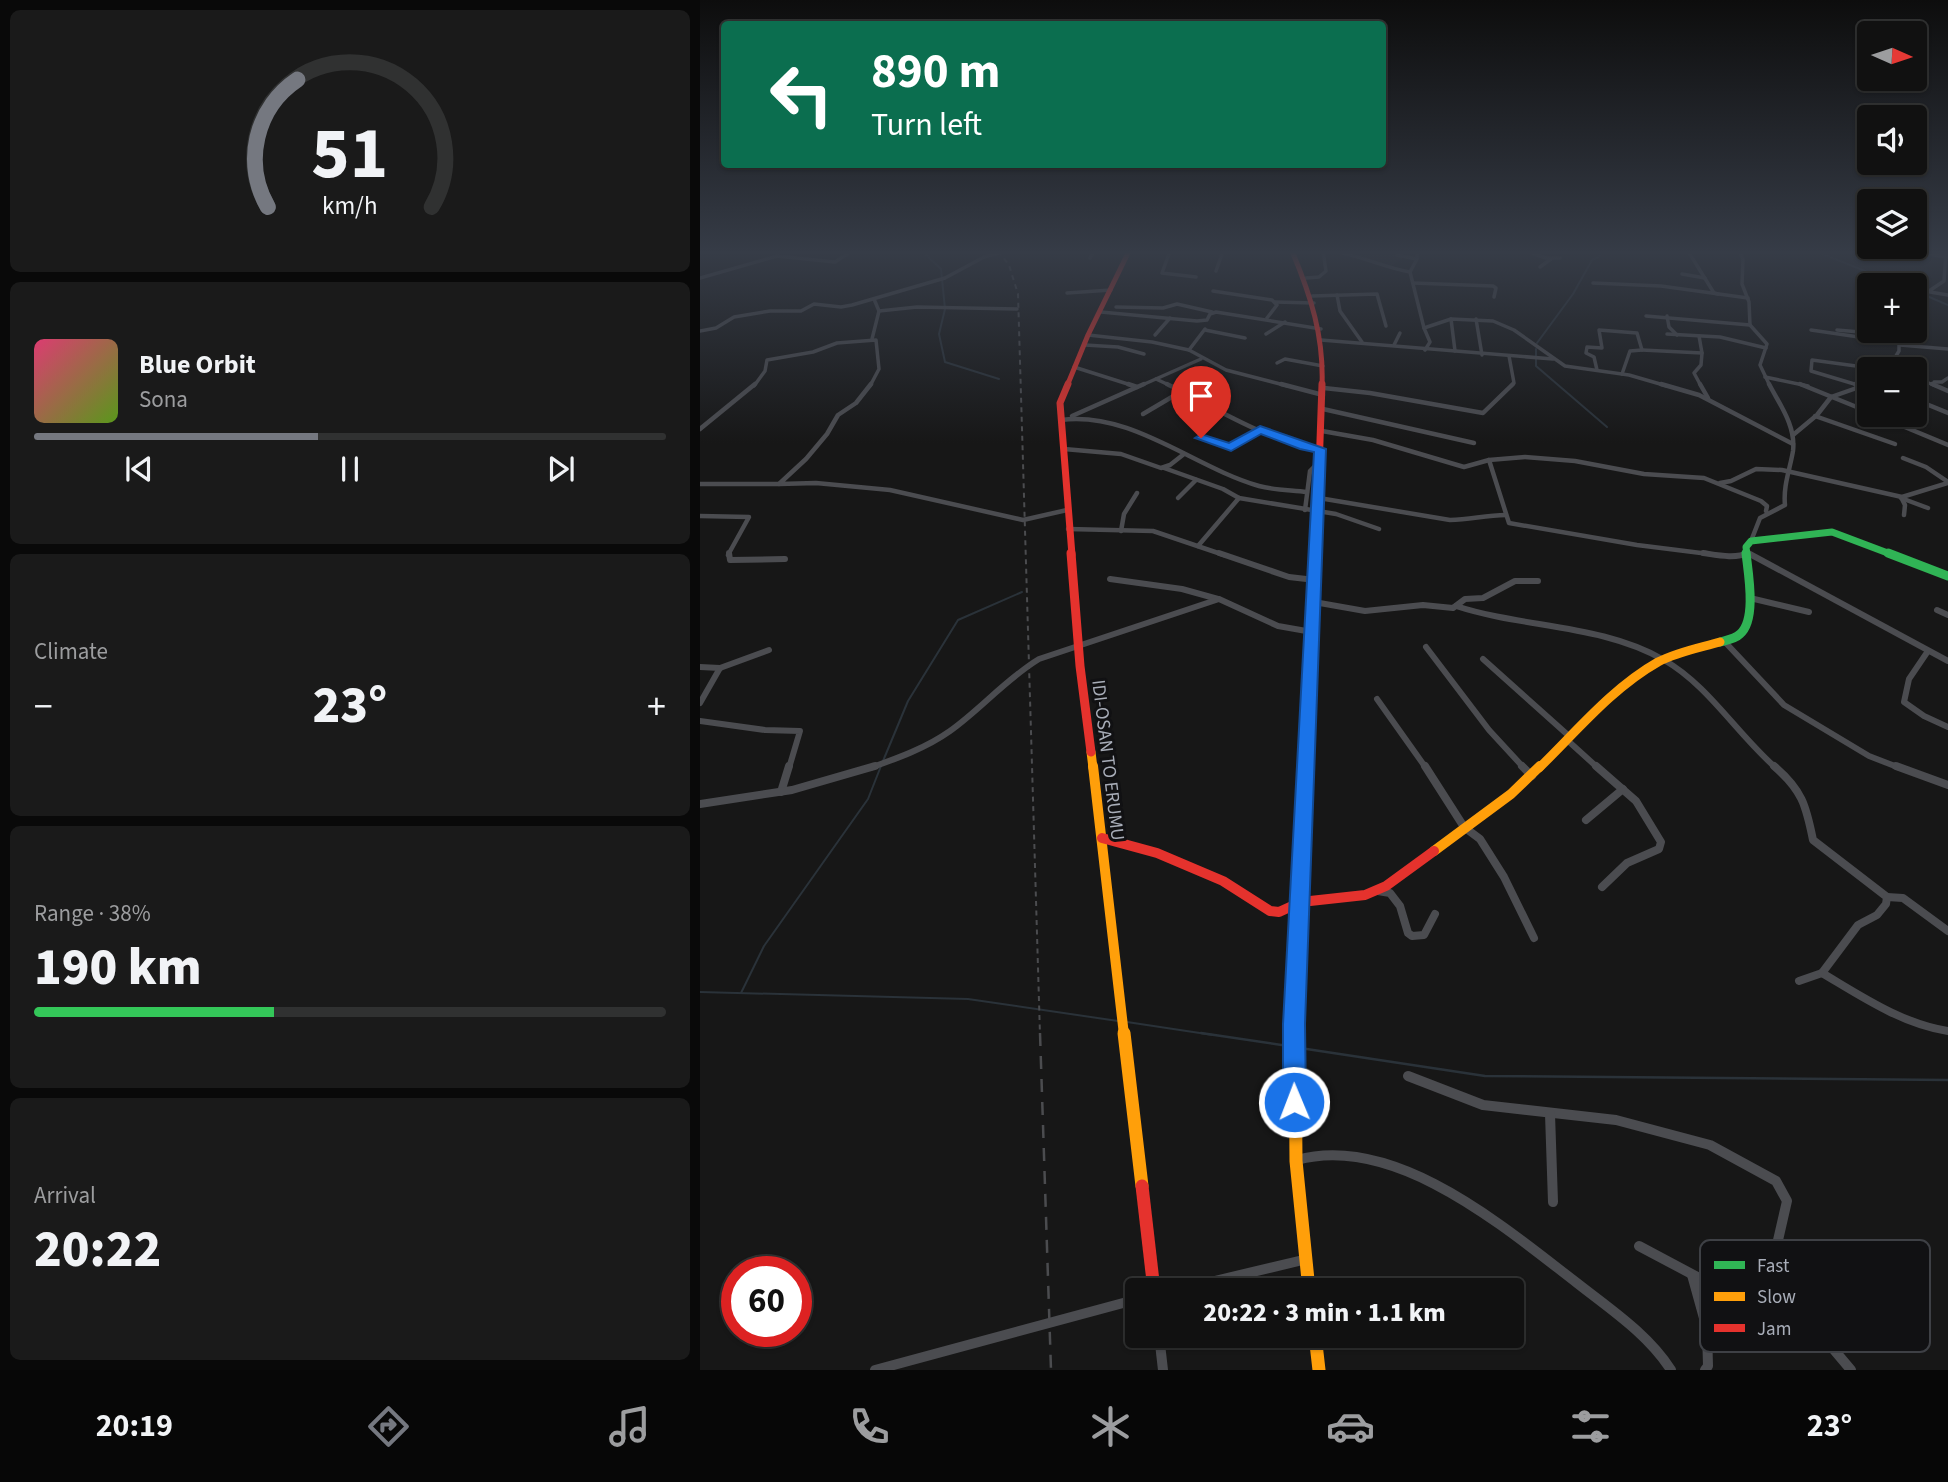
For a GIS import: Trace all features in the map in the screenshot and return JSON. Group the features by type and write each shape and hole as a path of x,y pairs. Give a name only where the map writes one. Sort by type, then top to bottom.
{"street":[{"path":"700,331 716,328 734,317 746,315"},
{"path":"872,340 878,315"},
{"name":"IDI-OSAN TO ERUMU","path":"1099,315 1061,395 1065,418 1067,510 1082,688 1153,1278"},
{"path":"1135,315 1208,320"},
{"path":"1189,350 1205,330 1211,315"},
{"path":"1239,315 1321,329"},
{"path":"1307,1278 1296,1161 1294,1024 1323,409 1321,329 1317,315"},
{"path":"1343,315 1362,342"},
{"path":"1385,315 1387,326"},
{"path":"1421,315 1430,342 1425,350"},
{"path":"1749,315 1750,325"},
{"path":"1646,316 1750,325 1765,339 1766,348 1760,368 1783,405 1794,435 1783,487 1785,505 1782,508 1766,510"},
{"path":"1667,316 1669,327 1677,335"},
{"path":"1155,335 1170,318"},
{"path":"1424,328 1451,319 1493,321 1511,328 1553,359 1569,367 1622,374 1708,398 1793,444"},
{"path":"1451,319 1455,351"},
{"path":"1476,320 1482,355"},
{"path":"1266,334 1285,322"},
{"path":"1835,329 1857,331"},
{"path":"1205,330 1245,338"},
{"path":"1597,370 1594,356 1587,354 1587,347 1602,348 1599,330 1637,333 1642,350"},
{"path":"1811,330 1857,337"},
{"path":"1394,345 1400,333"},
{"path":"1667,334 1720,337 1766,348"},
{"path":"1088,335 1139,340 1189,350 1201,359 1231,372 1323,392 1370,393 1483,413 1514,383 1509,356"},
{"path":"1699,336 1701,365 1694,373 1708,398"},
{"path":"700,429 754,386 765,371 767,360 813,352 837,343 876,340 879,369 867,392 838,415 827,434 806,459 779,484"},
{"path":"1321,340 1553,359"},
{"path":"1894,357 1900,343 1948,349"},
{"path":"1085,345 1115,347 1144,354"},
{"path":"1111,356 1115,347"},
{"path":"1622,374 1630,351 1702,353"},
{"path":"1065,418 1201,359"},
{"path":"1277,363 1285,359 1323,366"},
{"path":"1857,366 1812,360 1811,371 1857,387"},
{"path":"1074,367 1137,387"},
{"path":"1765,377 1808,386 1857,407"},
{"path":"1932,383 1948,378"},
{"path":"1156,379 1260,429 1304,447 1320,449"},
{"path":"1927,381 1948,391"},
{"path":"1794,435 1834,396 1857,387"},
{"path":"1143,414 1182,391"},
{"path":"1927,404 1948,413"},
{"path":"1323,409 1474,443"},
{"path":"1815,416 1895,444"},
{"path":"1065,418 1128,429 1258,486 1307,492"},
{"path":"1906,427 1948,444"},
{"path":"1201,438 1231,447 1260,429"},
{"path":"1102,838 1157,853 1223,881 1270,911 1279,912 1301,902 1355,897 1376,891 1396,880 1464,827 1496,806 1532,776 1617,692 1662,659 1740,635 1748,626 1746,547 1751,541 1754,525 1766,510 1766,503 1704,478 1644,474 1574,461 1525,457 1489,460 1464,467 1373,440 1322,431"},
{"path":"1064,449 1112,452 1223,489 1239,498 1336,514 1379,529"},
{"path":"1164,468 1184,454"},
{"path":"1903,457 1926,467 1948,483"},
{"path":"1489,460 1506,515 1513,524 1591,535 1637,545 1735,557 1748,553 1764,559 1948,661"},
{"path":"1305,510 1310,471 1320,462"},
{"path":"1718,483 1731,481 1756,469 1787,471 1901,498 1928,508"},
{"path":"1178,498 1196,480"},
{"path":"700,484 816,483 890,490 1023,520 1067,510"},
{"path":"1901,498 1948,483"},
{"path":"1121,531 1124,514 1137,493"},
{"path":"1198,546 1239,498"},
{"path":"1318,498 1337,499 1373,508 1450,520 1472,520 1479,515 1506,515"},
{"path":"1901,498 1905,505 1904,515"},
{"path":"700,516 749,517 727,556 730,560 785,559"},
{"path":"1068,528 1153,531 1300,580 1315,580"},
{"path":"1751,541 1832,532 1948,576"},
{"path":"1110,579 1182,589 1219,599 1278,626 1312,632"},
{"path":"1456,606 1465,600 1483,598 1516,582 1538,581"},
{"path":"1749,598 1809,612"},
{"path":"700,804 780,792 887,762 944,735 975,714 1027,666 1080,644 1219,599"},
{"path":"1314,602 1365,611 1423,605 1456,606 1480,615 1612,639 1662,659 1695,686 1796,788 1805,802 1813,839 1887,897 1903,898 1948,931"},
{"path":"1937,610 1948,615"},
{"path":"1724,641 1784,705 1869,756 1948,785"},
{"path":"1426,647 1489,730 1532,776"},
{"path":"700,667 720,668 769,650"},
{"path":"1928,651 1909,679 1904,702 1924,716 1948,727"},
{"path":"1483,660 1623,789 1660,838 1661,846 1626,863 1602,887"},
{"path":"700,703 720,668"},
{"path":"1377,699 1406,737 1464,827 1480,839 1504,877 1534,938"},
{"path":"700,721 765,730 800,731 798,744 780,792"},
{"path":"1586,820 1623,789"},
{"path":"1376,891 1390,893 1400,906 1408,933 1412,936 1424,935 1435,914"},
{"path":"1799,981 1822,974 1858,925 1877,915 1886,904 1887,897"},
{"path":"1822,974 1888,1010 1948,1031"},
{"path":"1409,1076 1483,1105 1616,1120 1710,1145 1776,1181 1787,1202 1778,1240"},
{"path":"1550,1114 1553,1202"},
{"path":"1296,1161 1319,1154 1368,1159 1436,1184 1497,1221 1635,1329 1671,1370"},
{"path":"1639,1245 1700,1280"},
{"path":"1228,1278 1305,1260"},
{"path":"1692,1275 1700,1304"},
{"path":"875,1370 1125,1303"},
{"path":"1160,1348 1163,1370"},
{"path":"1316,1348 1319,1370"},
{"path":"1705,1370 1708,1366 1708,1352"},
{"path":"1835,1352 1850,1370"}],"waterway":[{"path":"944,315 939,334 945,362 999,379"},
{"path":"1537,343 1558,315"},
{"path":"1536,349 1536,366 1607,427"},
{"path":"883,761 908,701 958,620 1022,592"},
{"path":"741,993 764,946 868,799 881,766"},
{"path":"700,992 968,999 1118,1021"},
{"path":"1127,1022 1213,1035"},
{"path":"1201,1033 1288,1046"},
{"path":"1300,1048 1485,1076 1948,1080"}],"railway":[{"path":"1019,315 1040,1035"},
{"path":"1040,1033 1051,1370"}],"traffic: fast":[{"path":"1720,642 1740,635 1747,623 1750,602 1746,547 1751,541 1832,532 1948,576"},
{"path":"1295,994 1313,625"}],"traffic: slow":[{"path":"1434,851 1511,794 1617,692 1656,663 1673,655 1720,642"},
{"path":"1091,752 1142,1186"},
{"path":"1295,994 1296,1161 1308,1278"},
{"path":"1316,1348 1319,1370"}],"traffic: jam":[{"path":"1091,752 1080,666 1060,403 1098,315"},
{"path":"1313,625 1323,369 1315,315"},
{"path":"1102,838 1157,853 1223,881 1270,911 1279,912 1301,902 1365,895 1386,886 1434,851"},
{"path":"1142,1186 1153,1278"}],"route":[{"path":"1201,438 1231,447 1260,429 1304,447 1320,449 1301,902 1296,963 1294,1102"}]}
